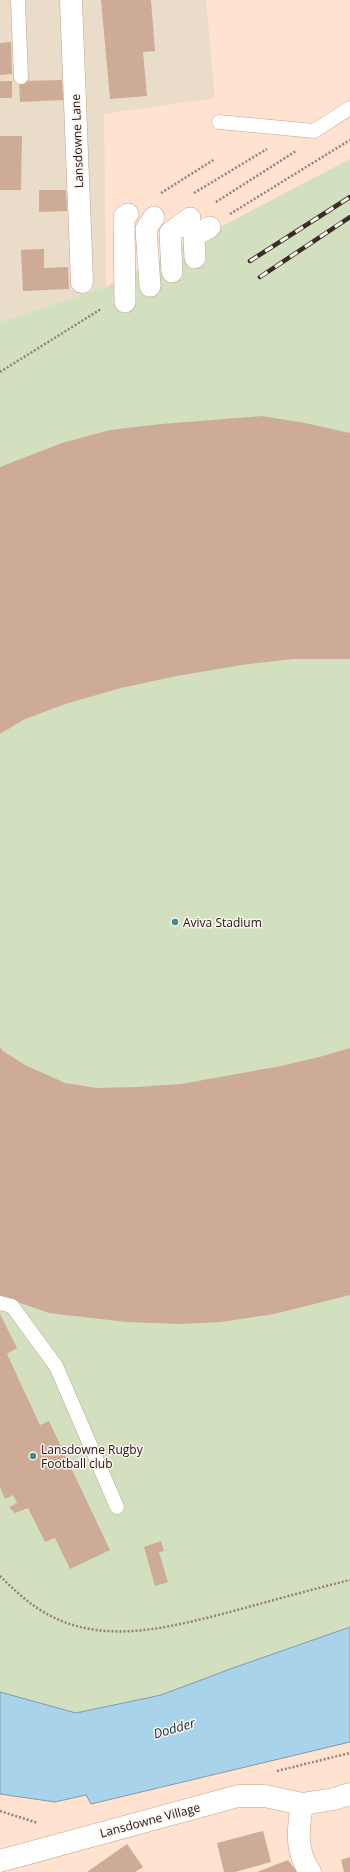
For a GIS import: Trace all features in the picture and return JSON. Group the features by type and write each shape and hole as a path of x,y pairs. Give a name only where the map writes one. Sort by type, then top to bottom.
{"street":[{"name":"Lansdowne Lane","path":"72,0 82,282"},
{"path":"117,303 124,217 128,214"},
{"path":"150,286 146,229 154,217"},
{"path":"172,272 170,233 190,218"},
{"path":"195,258 194,236 210,227"},
{"name":"Lansdowne Village","path":"0,1861 238,1796 265,1796 302,1804 334,1799 350,1794"},
{"path":"302,1804 298,1831 302,1860 310,1872"}],"lane":[{"path":"18,0 21,77"},
{"path":"219,122 314,131 350,108"},
{"path":"0,1303 12,1306 56,1366 117,1507"}],"path":[{"path":"210,227 350,140"},
{"path":"188,197 267,148"},
{"path":"190,218 298,150"},
{"path":"128,214 215,159"},
{"path":"0,372 117,303"},
{"path":"0,1576 25,1600 52,1616 79,1626 109,1632 126,1632 188,1623 350,1580"},
{"path":"0,1810 40,1823"}],"shaded area":[{"path":"0,0 206,0 215,98 104,114 106,287 0,322"}],"green space":[{"name":"Aviva Stadium","path":"350,159 350,1627 161,1695 76,1713 0,1692 0,322 106,287"}],"water":[{"name":"Dodder","path":"350,1627 350,1742 91,1804 86,1795 55,1802 0,1794 0,1692 76,1713 161,1695"}],"building":[{"path":"101,0 151,0 155,51 143,52 147,96 110,99"},
{"path":"11,42 12,74 0,75 0,43"},
{"path":"62,80 63,100 20,102 19,81"},
{"path":"0,81 12,81 12,98 0,98"},
{"path":"0,136 22,136 21,190 0,190"},
{"path":"39,190 66,190 67,211 39,212"},
{"path":"44,249 44,268 68,267 69,289 23,291 21,250"},
{"path":"262,416 305,423 350,433 350,659 293,659 242,665 177,676 121,688 65,704 23,720 0,734 0,467 62,443 110,430 161,424"},
{"path":"0,1047 3,1051 25,1065 65,1083 97,1088 181,1084 281,1066 350,1048 350,1295 274,1314 221,1322 180,1324 126,1322 49,1313 0,1296"},
{"name":"Lansdowne Rugby Football club","path":"0,1314 17,1348 7,1354 40,1425 49,1421 110,1550 70,1569 55,1538 45,1542 28,1508 15,1513 9,1507 17,1503 13,1495 5,1499 0,1487"},
{"path":"161,1541 164,1551 159,1552 168,1582 155,1586 144,1547"},
{"path":"263,1831 271,1862 235,1872 224,1872 217,1843"},
{"path":"127,1844 143,1867 135,1872 87,1872"},
{"path":"350,1857 350,1872 344,1872 341,1860"},
{"path":"288,1860 297,1872 257,1872"}],"railway":[{"path":"250,261 350,197"},
{"path":"260,277 350,217"}],"place":[{"name":"Aviva Stadium","path":"175,922"},
{"name":"Lansdowne Rugby Football club","path":"33,1456"}]}
